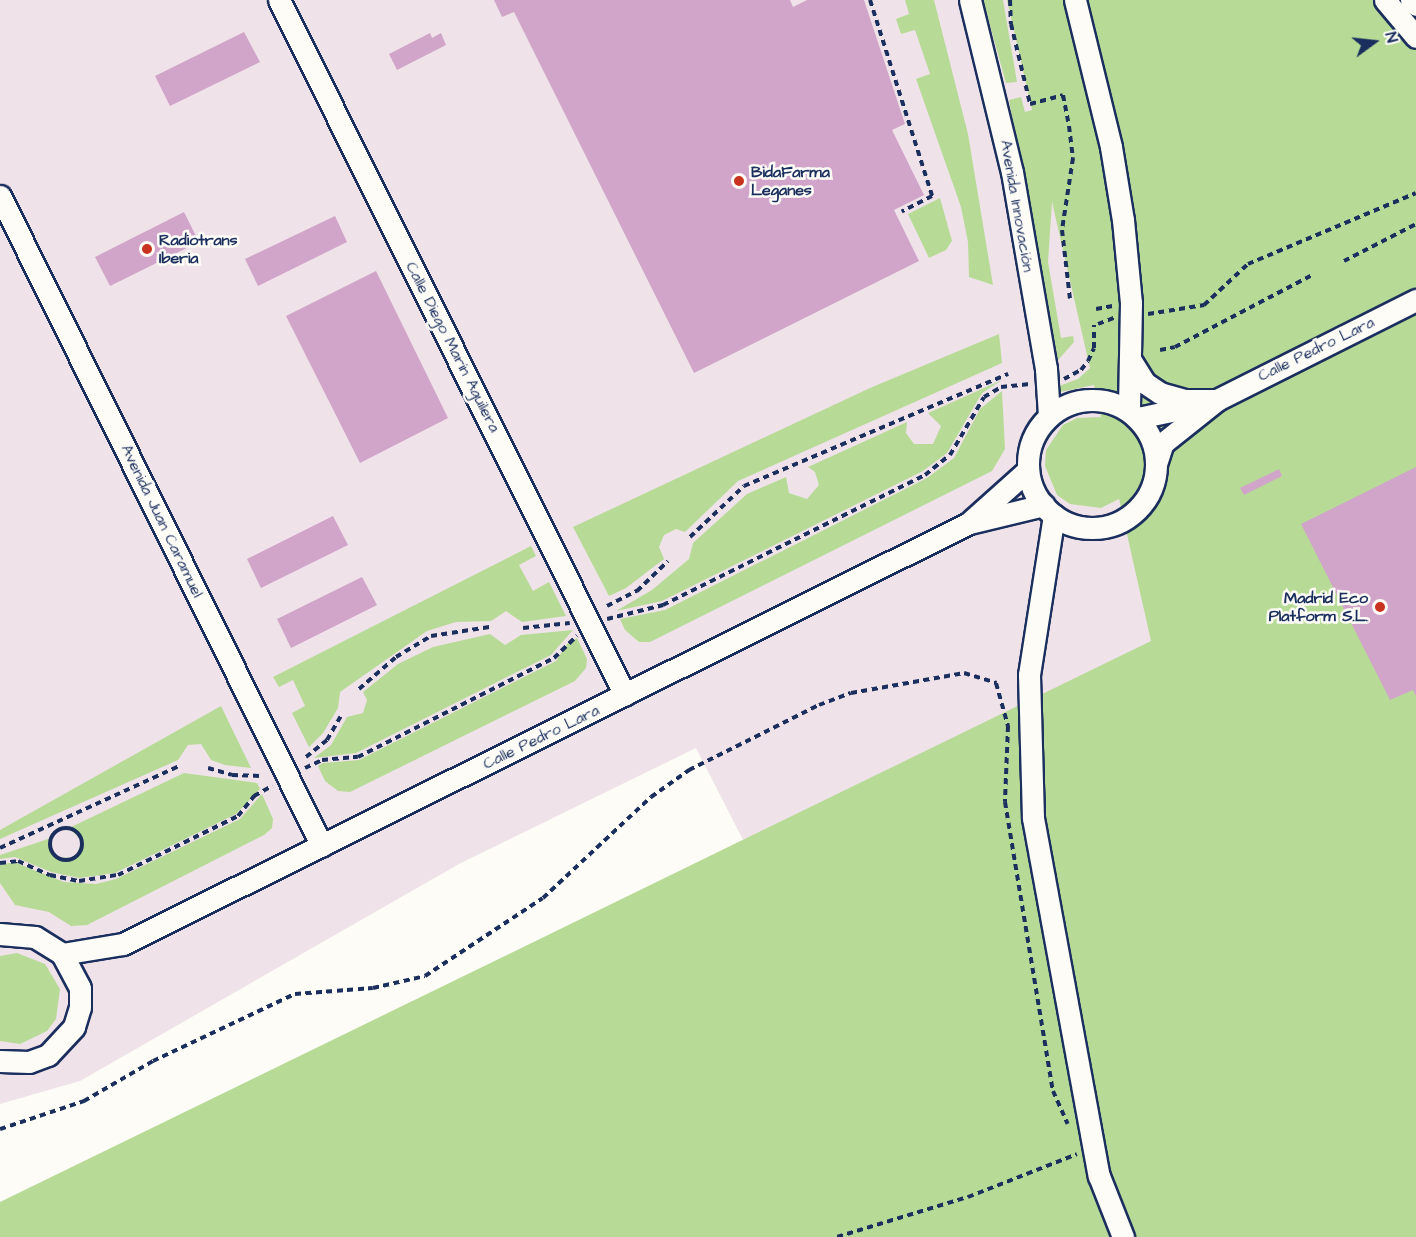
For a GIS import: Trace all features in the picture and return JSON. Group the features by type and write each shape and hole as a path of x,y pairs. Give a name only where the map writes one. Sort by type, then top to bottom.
{"street":[{"name":"Calle Diego Marín Aguilera","path":"279,0 583,624 625,695"},
{"name":"Avenida Innovación","path":"970,0 1012,172 1047,382 1049,416"},
{"path":"1075,0 1111,147 1130,276 1130,359 1134,415"},
{"path":"1385,0 1416,37"},
{"path":"1411,0 1416,5"},
{"name":"Avenida Juan Caramuel","path":"0,196 322,846"},
{"name":"Calle Pedro Lara","path":"1156,465 1163,443 1217,400 1416,300"},
{"path":"1130,359 1145,382 1160,393 1185,400 1217,400"},
{"path":"1049,510 1089,528 1120,521 1145,501 1156,465 1152,440 1134,415 1117,404 1089,399 1061,407 1049,416 1037,431 1029,450 1028,470 1049,510 1029,675 1032,818 1099,1176 1123,1237"},
{"name":"Calle Pedro Lara","path":"1134,415 1217,400"},
{"name":"Calle Pedro Lara","path":"62,954 112,949 969,523 1028,470"},
{"name":"Calle Pedro Lara","path":"969,523 1049,510"},
{"path":"0,934 35,937 62,954 80,988 75,1027 63,1043 48,1055 29,1062 0,1061"},
{"name":"Calle Pedro Lara","path":"80,988 112,949"}],"path":[{"path":"870,0 932,196 902,211"},
{"path":"1010,0 1011,24 1030,104 1063,95 1073,158 1062,230 1070,299"},
{"path":"523,628 583,624 629,611 663,605 925,475 950,455 984,397 1001,387 1062,380 1081,370 1094,348 1096,324 1104,319 1204,305 1248,264 1416,193"},
{"path":"1344,261 1416,224"},
{"path":"1160,350 1175,347 1312,275"},
{"path":"690,537 735,492 1008,374"},
{"path":"608,606 637,591 668,561"},
{"path":"0,864 18,861 50,875 79,881 118,875 238,816 254,796 321,760 358,757 554,658 583,624"},
{"path":"359,689 396,657 431,636 489,627"},
{"path":"0,1129 84,1101 153,1061 295,994 373,988 425,976 543,898 651,797 680,777 819,705 851,693 964,673 996,683 1008,726 1005,802 1010,836 1053,1091 1071,1132"},
{"path":"306,757 327,740 342,714"},
{"path":"0,848 59,826 179,766"},
{"path":"208,768 232,775 260,776"},
{"path":"59,826 72,829 81,838 82,847 75,858 62,860 52,853 50,840 59,826"},
{"path":"1076,1142 1084,1163"},
{"path":"839,1236 968,1197 1081,1153"}],"shaded area":[{"path":"0,0 1416,0 1416,1237 946,1237 696,748 459,864 80,1081 0,1104"}],"green space":[{"path":"905,0 934,0 968,134 993,285 969,277 968,242 961,207 916,79 930,74 915,30 901,34 896,19 909,14"},
{"path":"983,0 1003,0 1017,82 1006,83"},
{"path":"1007,0 1416,0 1416,1237 0,1237 0,1202 1151,641 1119,499 1101,508 1070,504 1057,495 1045,466 1046,450 1063,425 1077,418 1101,417 1094,385 1060,392 1059,386 1078,379 1090,368 1052,202 1048,262 1061,338 1073,336 1074,342 1058,360 1046,307 1009,100 1021,97 1025,112 1032,110"},
{"path":"940,198 952,241 946,250 929,258 908,214"},
{"path":"999,334 1002,363 738,481 685,532 676,529 664,535 659,547 664,559 626,588 609,596 573,527 870,388"},
{"path":"1002,380 982,393 947,453 923,471 662,601 616,611 652,590 689,559 693,543 747,494 786,477 789,493 807,499 819,485 815,472 808,467 907,422 906,433 914,444 933,444 941,426 928,413"},
{"path":"1002,391 1005,449 992,471 650,642 639,642 625,630 620,619 665,610 927,478 954,458 980,409"},
{"path":"531,546 536,556 519,565 533,591 549,582 566,616 522,622 506,611 491,621 456,622 427,631 340,692 338,708 323,733 309,747 292,713 305,706 293,680 279,687 273,677"},
{"path":"573,630 551,655 356,753 314,758 331,745 347,717 363,713 367,700 363,692 398,664 433,647 490,634 505,645 521,635"},
{"path":"577,638 587,659 586,668 575,681 350,792 338,791 325,781 318,766 323,763 359,760 556,661 567,644"},
{"path":"221,706 251,768 225,765 211,760 201,744 188,745 178,760 0,839 0,830"},
{"path":"184,773 257,783 260,789 236,814 115,873 79,878 51,872 15,857 0,859 0,855 51,838 51,850 56,857 75,858 82,841 69,828"},
{"path":"262,794 273,819 272,828 264,835 87,925 71,926 49,912 15,905 0,883 0,865 14,862 64,882 96,884 116,879 240,819"},
{"path":"17,953 45,964 60,989 56,1019 47,1031 20,1044 0,1041 0,956"}],"building":[{"name":"BidaFarma Leganes","path":"494,0 790,0 793,7 807,0 864,0 905,124 892,130 924,195 894,210 919,261 694,373 514,12 502,17"},
{"path":"244,32 260,62 170,106 155,76"},
{"path":"430,33 432,38 441,33 446,45 397,70 389,54"},
{"name":"Radiotrans Iberia","path":"184,212 199,242 110,286 95,257"},
{"path":"335,216 347,242 258,286 245,259"},
{"path":"376,271 448,418 360,463 286,316"},
{"name":"Madrid Eco Platform S.L.","path":"1416,467 1416,696 1413,690 1390,700 1301,524"},
{"path":"1279,469 1282,476 1244,495 1240,488"},
{"path":"333,516 348,545 261,588 247,559"},
{"path":"362,577 377,605 291,648 277,619"}],"place":[{"name":"BidaFarma Leganes","path":"739,181"},
{"name":"Radiotrans Iberia","path":"147,249"},
{"name":"Madrid Eco Platform S.L.","path":"1380,607"}]}
